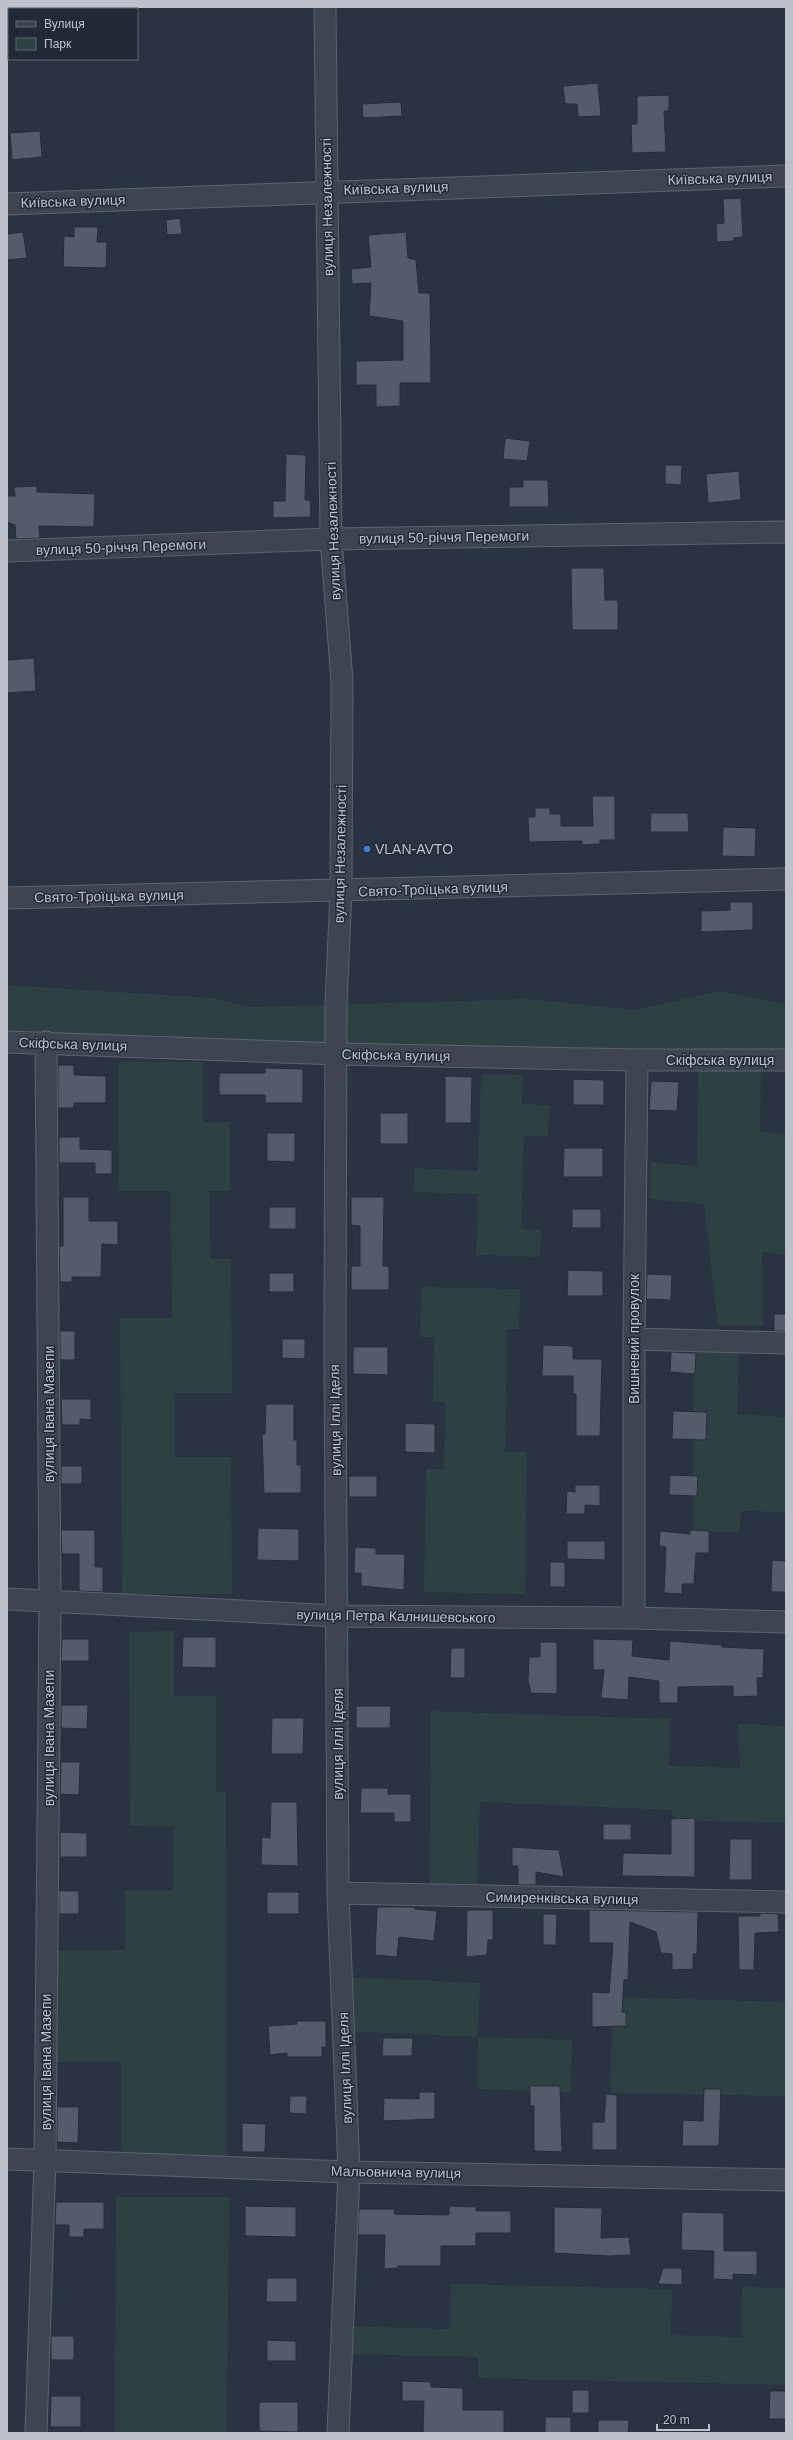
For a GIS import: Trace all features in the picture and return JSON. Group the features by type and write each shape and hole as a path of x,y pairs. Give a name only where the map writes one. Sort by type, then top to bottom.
{"street":[{"name":"вулиця Незалежності","path":"325,7 331,539 342,681 341,891 336,1004 337,1054"},
{"name":"Київська вулиця","path":"7,204 327,191 786,176"},
{"name":"вулиця 50-річчя Перемоги","path":"7,551 331,539 786,532"},
{"name":"Свято-Троїцька вулиця","path":"7,898 786,879"},
{"name":"Скіфська вулиця","path":"7,1042 46,1042 337,1054 637,1060 786,1060"},
{"name":"вулиця Івана Мазепи","path":"36,2433 45,2159 50,1602 46,1042"},
{"name":"вулиця Іллі Іделя","path":"337,1054 335,1350 338,1893 349,2172 338,2433"},
{"name":"Вишневий провулок","path":"634,1618 634,1339 637,1060"},
{"path":"634,1339 786,1343"},
{"name":"вулиця Петра Калнишевського","path":"7,1599 337,1616 634,1618 786,1622"},
{"name":"Симиренківська вулиця","path":"338,1893 786,1902"},
{"name":"Мальовнича вулиця","path":"7,2159 45,2159 349,2172 786,2180"}],"green space":[{"path":"7,985 211,998 251,1007 527,999 636,1010 719,991 786,1004 786,1060 7,1042"},
{"path":"119,1062 203,1062 203,1122 230,1122 230,1191 209,1191 210,1259 231,1259 232,1393 175,1393 175,1457 231,1457 232,1594 122,1594 120,1318 172,1318 171,1191 119,1191"},
{"path":"698,1070 761,1071 760,1132 786,1134 786,1255 762,1252 763,1326 718,1326 704,1204 650,1199 651,1162 697,1166"},
{"path":"481,1074 523,1075 522,1104 549,1105 548,1136 524,1136 521,1229 541,1230 540,1257 476,1255 478,1194 414,1192 415,1168 478,1171"},
{"path":"421,1287 520,1289 519,1329 507,1329 505,1452 527,1452 525,1594 424,1592 426,1469 444,1469 445,1402 433,1401 434,1337 420,1337"},
{"path":"694,1351 739,1353 737,1414 786,1417 786,1512 741,1511 739,1533 693,1530"},
{"path":"174,1631 174,1696 216,1696 216,1792 226,1792 227,2157 121,2157 121,2062 43,2062 43,1951 125,1950 125,1890 173,1890 173,1827 130,1826 129,1632"},
{"path":"431,1711 670,1719 669,1766 740,1768 738,1724 786,1726 786,1823 674,1820 672,1810 480,1802 477,1887 430,1886"},
{"path":"347,1977 480,1983 478,2037 345,2031"},
{"path":"613,1997 786,2002 786,2096 610,2093"},
{"path":"478,2037 572,2040 571,2092 477,2089"},
{"path":"116,2197 229,2197 227,2433 115,2433"},
{"path":"451,2284 672,2289 671,2335 741,2337 742,2287 786,2288 786,2385 478,2378 478,2357 343,2354 344,2326 450,2329"}],"building":[{"path":"598,83 601,116 578,117 577,104 565,104 563,86"},
{"path":"669,95 669,111 664,111 666,152 632,153 631,124 637,124 637,96"},
{"path":"401,102 402,116 363,118 362,104"},
{"path":"40,131 42,157 12,160 10,133"},
{"path":"741,198 743,237 734,238 734,241 717,242 716,224 724,223 723,199"},
{"path":"180,218 182,234 167,235 166,220"},
{"path":"74,227 98,227 97,242 107,242 106,268 63,267 64,236 74,237"},
{"path":"23,232 27,258 7,260 7,234"},
{"path":"406,232 408,258 416,260 419,293 430,293 431,383 400,383 400,406 376,407 376,385 356,385 356,361 403,360 403,321 369,316 371,283 352,284 351,269 371,267 368,235"},
{"path":"505,438 530,441 527,461 503,459"},
{"path":"286,454 306,455 305,500 310,500 311,517 273,518 273,501 285,501"},
{"path":"665,465 682,465 681,485 665,484"},
{"path":"739,471 741,500 708,503 706,474"},
{"path":"523,480 548,480 549,507 509,507 509,487 523,487"},
{"path":"37,486 37,492 95,494 94,527 39,526 40,538 16,539 15,525 7,522 7,496 15,496 14,487"},
{"path":"571,568 604,568 605,600 618,600 618,630 572,630"},
{"path":"34,658 36,691 7,693 7,660"},
{"path":"592,796 615,796 615,840 600,840 600,844 582,845 582,841 529,842 528,817 535,817 535,808 550,808 550,814 561,814 561,826 593,826"},
{"path":"651,813 688,813 689,832 650,832"},
{"path":"723,827 756,828 755,857 722,856"},
{"path":"730,902 753,902 753,930 701,932 701,911 730,910"},
{"path":"58,1065 74,1065 74,1075 106,1076 106,1103 74,1103 74,1108 58,1108"},
{"path":"265,1068 303,1069 303,1103 265,1103 265,1095 219,1095 219,1073 265,1073"},
{"path":"445,1076 472,1077 471,1123 445,1123"},
{"path":"573,1079 604,1080 604,1105 573,1105"},
{"path":"651,1081 679,1082 677,1111 649,1110"},
{"path":"380,1113 408,1113 408,1144 380,1144"},
{"path":"267,1133 295,1133 295,1162 267,1161"},
{"path":"59,1137 80,1137 80,1149 112,1150 112,1174 95,1174 95,1163 59,1163"},
{"path":"564,1148 603,1148 603,1177 563,1177"},
{"path":"63,1197 89,1197 89,1221 118,1221 118,1245 102,1244 101,1277 72,1277 72,1282 60,1282 59,1246 63,1246"},
{"path":"351,1197 384,1197 383,1266 389,1266 389,1290 351,1290 351,1266 360,1266 360,1226 351,1225"},
{"path":"269,1207 296,1207 296,1229 269,1229"},
{"path":"572,1209 601,1209 601,1228 572,1228"},
{"path":"568,1270 603,1271 603,1296 567,1296"},
{"path":"269,1273 294,1273 294,1292 269,1292"},
{"path":"647,1274 672,1275 671,1300 646,1299"},
{"path":"774,1314 786,1314 786,1331 774,1331"},
{"path":"60,1331 75,1331 75,1360 60,1360"},
{"path":"282,1339 305,1339 305,1359 282,1358"},
{"path":"543,1345 573,1346 573,1359 602,1359 600,1436 576,1436 576,1394 573,1394 573,1376 542,1376"},
{"path":"353,1347 388,1347 388,1375 353,1374"},
{"path":"671,1352 696,1353 695,1374 670,1372"},
{"path":"61,1399 91,1399 91,1420 80,1419 80,1425 62,1425"},
{"path":"266,1404 294,1404 294,1440 297,1440 297,1465 301,1465 301,1493 264,1493 262,1434 265,1434"},
{"path":"673,1411 707,1412 706,1440 672,1439"},
{"path":"405,1423 435,1424 435,1453 405,1452"},
{"path":"61,1466 82,1466 82,1484 61,1484"},
{"path":"670,1475 698,1476 697,1496 669,1495"},
{"path":"349,1476 377,1476 377,1497 349,1497"},
{"path":"575,1485 600,1485 600,1506 585,1505 585,1514 566,1514 567,1491 575,1492"},
{"path":"258,1528 299,1529 299,1561 257,1560"},
{"path":"61,1530 95,1530 95,1567 103,1567 103,1592 79,1591 79,1554 62,1554"},
{"path":"690,1530 709,1531 709,1553 696,1553 694,1584 682,1584 682,1594 664,1593 666,1547 659,1546 660,1531 690,1534"},
{"path":"567,1541 605,1541 605,1560 567,1559"},
{"path":"355,1547 376,1548 376,1554 405,1554 404,1590 361,1586 361,1573 354,1573"},
{"path":"772,1560 786,1561 786,1592 771,1592"},
{"path":"550,1562 565,1562 565,1587 550,1587"},
{"path":"183,1637 216,1637 216,1668 182,1667"},
{"path":"62,1639 89,1639 89,1661 61,1661"},
{"path":"593,1639 633,1640 632,1656 669,1660 670,1641 722,1645 722,1647 764,1649 763,1678 757,1678 758,1696 733,1697 733,1686 678,1687 678,1703 659,1703 659,1681 629,1677 628,1700 601,1698 604,1670 593,1670"},
{"path":"540,1642 557,1642 557,1694 531,1693 528,1681 529,1657 540,1657"},
{"path":"451,1648 465,1648 465,1678 450,1678"},
{"path":"61,1705 88,1705 87,1729 61,1728"},
{"path":"356,1706 391,1706 390,1728 356,1728"},
{"path":"272,1718 304,1718 303,1754 271,1754"},
{"path":"61,1762 80,1762 79,1795 60,1794"},
{"path":"361,1788 388,1788 388,1794 411,1794 411,1822 394,1822 394,1813 360,1813"},
{"path":"271,1802 297,1802 298,1866 261,1865 262,1837 270,1838"},
{"path":"695,1818 695,1877 622,1876 623,1853 671,1854 671,1819"},
{"path":"603,1824 631,1824 631,1840 603,1840"},
{"path":"60,1832 87,1833 87,1857 60,1857"},
{"path":"730,1839 752,1839 752,1880 729,1880"},
{"path":"512,1847 559,1850 564,1877 536,1872 536,1885 518,1885 518,1866 512,1866"},
{"path":"59,1891 79,1891 79,1914 59,1914"},
{"path":"267,1892 299,1892 299,1914 267,1914"},
{"path":"377,1907 415,1907 415,1909 437,1911 434,1941 399,1937 397,1957 375,1955"},
{"path":"467,1910 493,1910 493,1940 488,1940 487,1955 466,1957"},
{"path":"589,1910 698,1912 697,1954 693,1954 693,1969 672,1970 672,1954 661,1953 656,1932 630,1922 628,1980 624,1980 622,2012 626,2012 626,2026 592,2027 592,1992 609,1993 613,1943 589,1943"},
{"path":"760,1913 778,1914 779,1932 755,1933 754,1970 739,1970 738,1916 760,1916"},
{"path":"543,1914 557,1914 556,1945 543,1945"},
{"path":"297,2021 326,2021 326,2047 322,2047 322,2057 287,2057 287,2053 270,2055 268,2026 297,2024"},
{"path":"383,2038 413,2038 412,2056 382,2056"},
{"path":"530,2086 560,2086 562,2152 534,2151 534,2106 530,2106"},
{"path":"704,2089 721,2089 719,2146 682,2146 683,2120 703,2121"},
{"path":"419,2092 435,2092 435,2119 383,2121 384,2098 419,2099"},
{"path":"606,2094 617,2095 617,2150 592,2150 592,2122 604,2122"},
{"path":"290,2096 307,2096 306,2114 289,2113"},
{"path":"57,2107 79,2107 78,2143 57,2142"},
{"path":"242,2123 266,2124 265,2152 242,2152"},
{"path":"56,2202 104,2202 104,2229 84,2229 84,2237 69,2237 69,2225 55,2225"},
{"path":"245,2206 296,2207 296,2237 245,2236"},
{"path":"449,2206 476,2207 476,2211 511,2211 511,2233 476,2233 476,2246 441,2246 441,2266 398,2266 398,2268 384,2269 385,2235 358,2235 359,2209 395,2209 394,2214 449,2215"},
{"path":"554,2207 602,2208 601,2238 629,2237 631,2255 609,2256 554,2253"},
{"path":"682,2212 724,2213 724,2251 757,2251 757,2275 733,2274 733,2280 713,2279 714,2251 681,2250"},
{"path":"663,2268 682,2268 682,2285 658,2284"},
{"path":"267,2278 297,2278 297,2302 266,2302"},
{"path":"51,2336 74,2336 74,2360 51,2360"},
{"path":"267,2340 296,2341 296,2361 267,2361"},
{"path":"402,2381 431,2382 431,2387 463,2388 463,2410 504,2410 504,2433 423,2433 424,2401 402,2401"},
{"path":"572,2390 589,2390 589,2413 572,2413"},
{"path":"770,2391 786,2391 786,2419 769,2419"},
{"path":"51,2396 81,2396 81,2427 50,2427"},
{"path":"259,2402 298,2402 298,2432 259,2431"},
{"path":"545,2417 571,2417 571,2433 545,2433"},
{"path":"598,2420 629,2420 628,2433 598,2433"}],"place":[{"name":"VLAN-AVTO","path":"367,849"}]}
